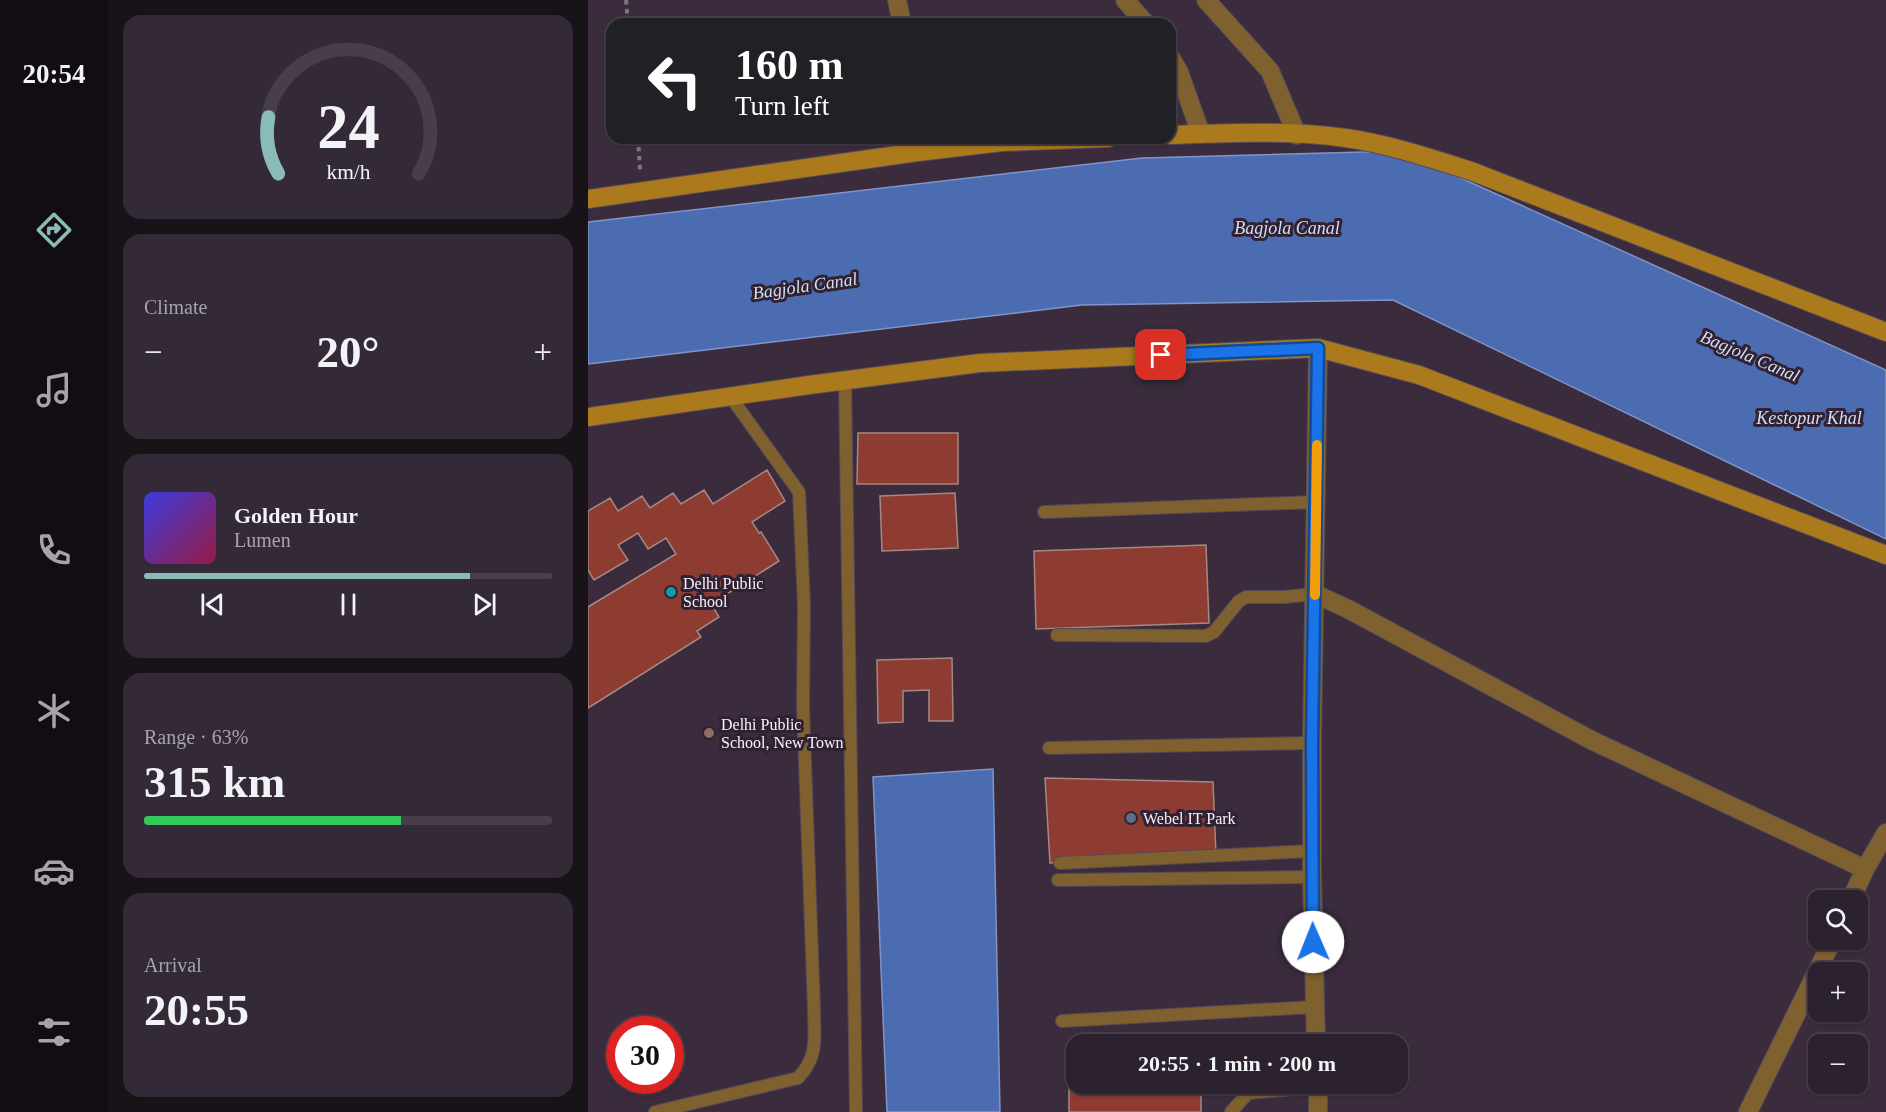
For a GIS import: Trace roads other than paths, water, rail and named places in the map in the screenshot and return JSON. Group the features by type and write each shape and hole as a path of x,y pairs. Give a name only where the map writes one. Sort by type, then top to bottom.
{"street":[{"path":"897,0 901,18"},
{"path":"1125,0 1141,18"},
{"path":"1206,0 1270,72 1297,135"},
{"path":"1176,67 1201,134"},
{"path":"1176,135 1246,133 1345,138 1405,150 1471,171 1886,332"},
{"path":"588,199 642,192 918,145 946,144"},
{"path":"1315,1034 1312,743 1318,348"},
{"path":"588,417 980,363 1318,348 1419,375 1886,555"},
{"path":"1315,594 1348,609 1591,740 1865,869"},
{"path":"1856,890 1886,833"},
{"path":"1748,1112 1828,950"},
{"path":"1318,1094 1318,1112"}],"lane":[{"path":"845,380 856,1112"},
{"path":"655,1112 798,1078 807,1068 813,1056 814,1009 803,707 804,605 799,492 730,396"},
{"path":"1044,512 1316,502"},
{"path":"1058,635 1206,636 1214,632 1239,601 1246,597 1315,594"},
{"path":"1049,748 1312,743"},
{"path":"1060,862 1312,851"},
{"path":"1058,880 1312,877"},
{"path":"1062,1022 1314,1007"},
{"path":"1231,1112 1247,1094"}],"water":[{"name":"Kestopur Khal","path":"1401,151 1886,370 1886,539 1393,300 1082,305 588,364 588,222 1142,158"},
{"path":"993,769 1000,1112 887,1112 873,777"}],"place":[{"name":"Delhi Public School","path":"671,592"},
{"name":"Delhi Public School, New Town","path":"709,733"},
{"name":"Webel IT Park","path":"1131,818"}],"water label":[{"name":"Bagjola Canal","path":"1287,228"},
{"name":"Bagjola Canal","path":"805,286"},
{"name":"Bagjola Canal","path":"1750,356"}]}
